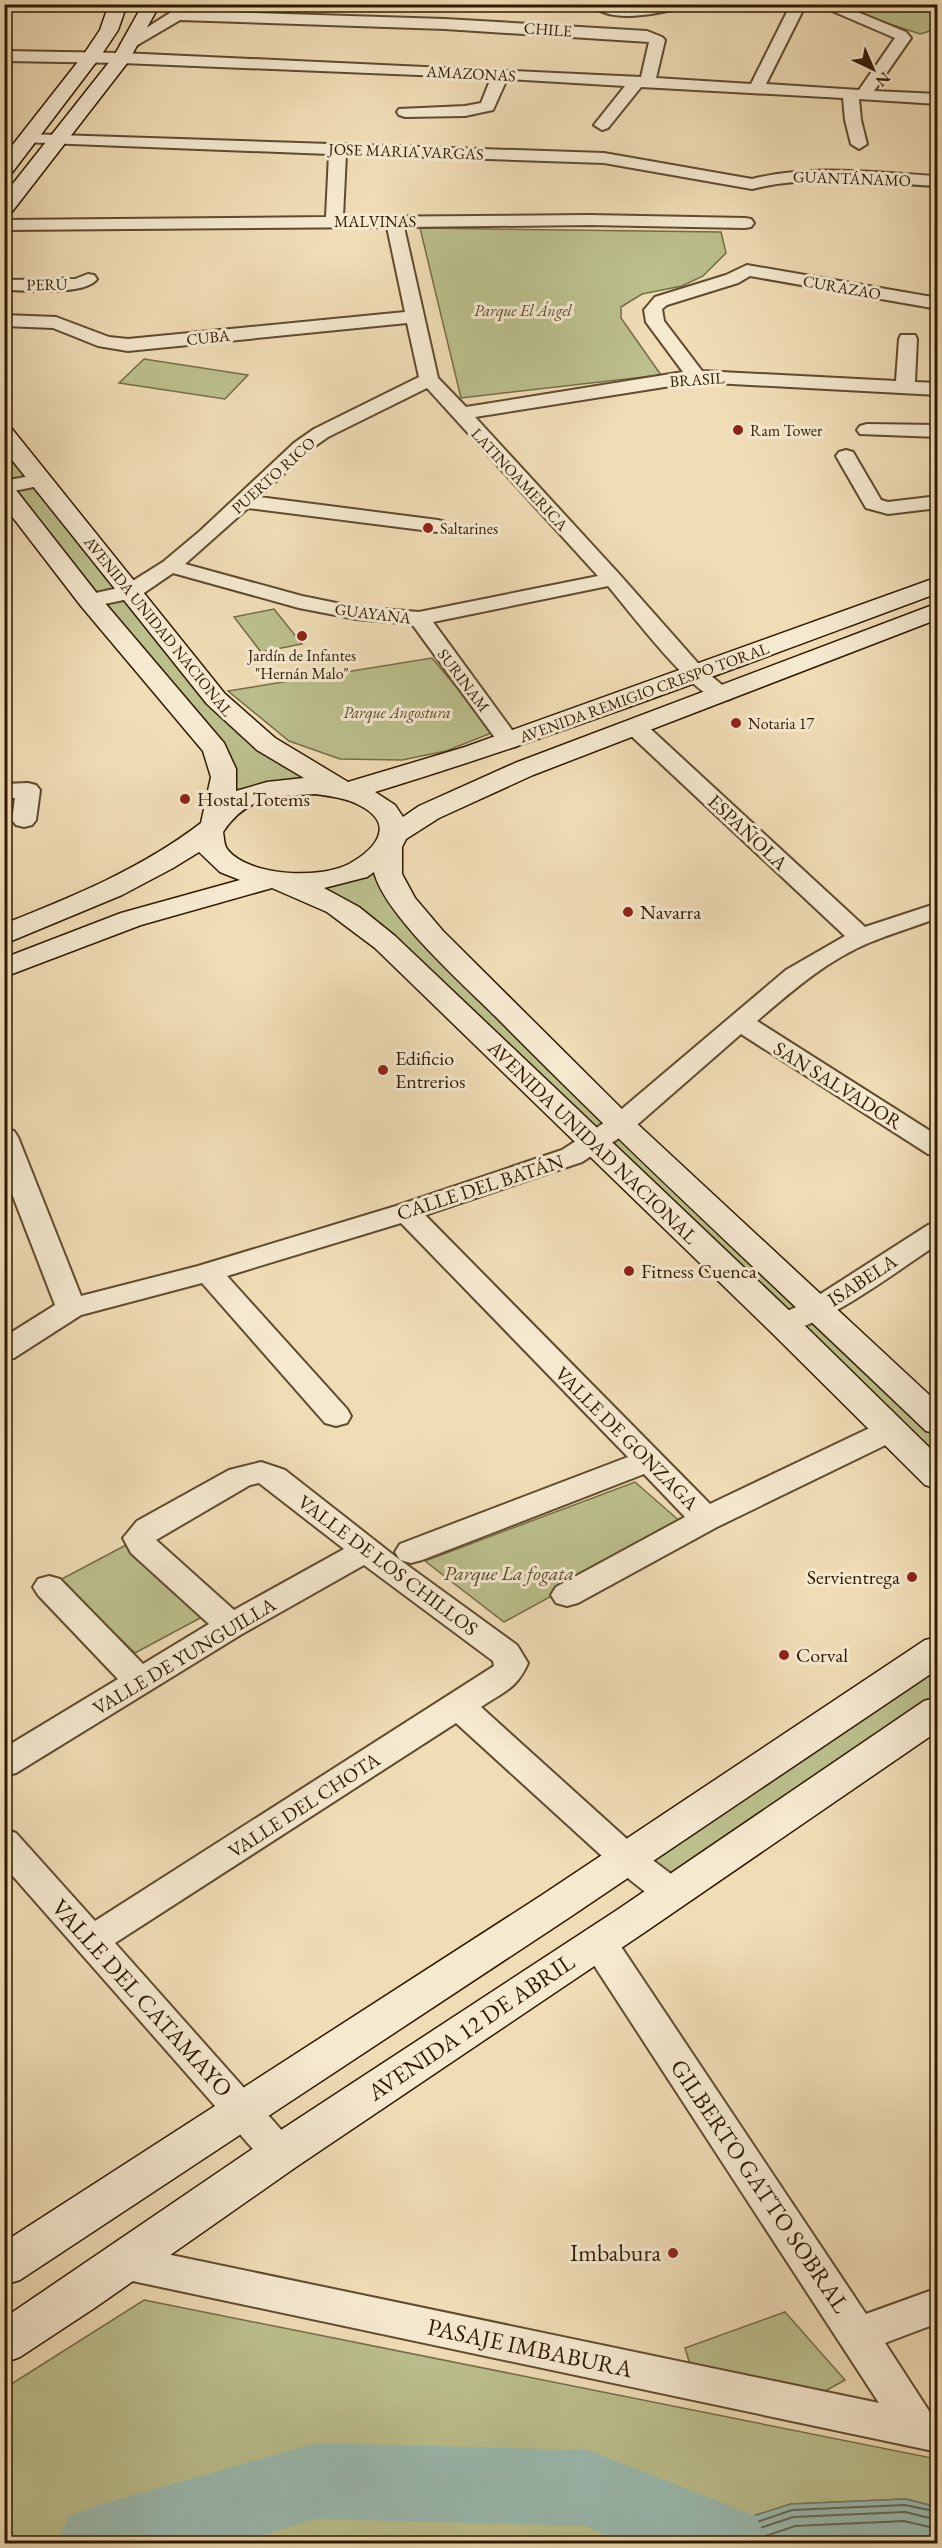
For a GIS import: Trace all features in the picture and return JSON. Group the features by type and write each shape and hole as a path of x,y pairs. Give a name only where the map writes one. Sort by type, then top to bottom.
{"main road":[{"path":"4,170 91,57 109,30 118,4"},
{"path":"4,209 126,51 152,4"},
{"name":"AVENIDA UNIDAD NACIONAL","path":"4,434 203,684 243,726 266,744 344,790 361,796 381,808 392,822 388,874 403,901 607,1134 783,1324 938,1477"},
{"name":"AVENIDA UNIDAD NACIONAL","path":"4,488 90,601 215,749 226,776 212,825"},
{"name":"AVENIDA REMIGIO CRESPO TORAL","path":"344,790 509,741 696,675 938,584"},
{"name":"AVENIDA REMIGIO CRESPO TORAL","path":"276,881 309,882 343,876 376,861 391,841 429,812 480,788 938,610"},
{"path":"4,935 119,886 185,850 212,825 225,809 243,799 265,791 298,786 344,790"},
{"path":"212,825 211,845 222,860 242,873 276,881"},
{"path":"4,968 131,919 276,881"},
{"name":"AVENIDA UNIDAD NACIONAL","path":"276,881 318,894 354,915 607,1134 818,1309 938,1423"},
{"path":"4,2266 243,2111 938,1650"},
{"name":"AVENIDA 12 DE ABRIL","path":"4,2343 280,2154 599,1943 938,1711"}],"street":[{"path":"126,51 194,4"},
{"path":"598,4 603,9 614,12 682,4"},
{"path":"756,89 800,4"},
{"path":"824,5 902,35 903,38 858,94 853,120 859,144"},
{"path":"531,13 542,29"},
{"name":"CHILE","path":"178,15 542,29 653,37 657,40 650,76 641,81"},
{"name":"AMAZONAS","path":"4,56 91,57 126,51 938,99"},
{"path":"405,112 465,111 487,107 501,74"},
{"path":"602,125 641,81"},
{"path":"27,139 57,141"},
{"name":"JOSE MARIA VARGAS","path":"57,141 604,158 752,184"},
{"path":"334,221 338,148"},
{"name":"GUANTÁNAMO","path":"752,184 797,175 938,182"},
{"name":"MALVINAS","path":"4,225 590,220 745,229 752,184"},
{"name":"LATINOAMERICA","path":"394,221 429,379 613,579 696,675 722,694"},
{"name":"CURAZAO","path":"696,376 654,322 651,315 652,309 661,301 732,279 747,264 938,304"},
{"name":"PERÚ","path":"4,285 79,284 88,279"},
{"name":"CUBA","path":"4,320 56,323 105,342 128,345 415,317"},
{"path":"905,387 908,339"},
{"name":"BRASIL","path":"459,414 696,376 938,388"},
{"name":"PUERTO RICO","path":"130,592 170,566 301,447 321,433 429,379"},
{"path":"867,430 938,431"},
{"path":"846,456 873,504 888,508 938,502"},
{"path":"4,488 41,480"},
{"path":"243,501 438,526"},
{"name":"GUAYANA","path":"170,566 310,604 356,613 419,618 613,579"},
{"path":"90,601 130,592"},
{"name":"SURINAM","path":"419,618 509,741"},
{"name":"ESPAÑOLA","path":"635,727 861,937"},
{"path":"4,792 28,790 24,820"},
{"name":"CALLE DEL BATÁN","path":"4,1351 71,1308 208,1272 406,1212 572,1156 607,1134 795,975 861,937 937,911"},
{"name":"SAN SALVADOR","path":"740,1022 938,1148"},
{"path":"4,1137 71,1308"},
{"name":"VALLE DE GONZAGA","path":"406,1212 706,1519 889,1431"},
{"name":"ISABELA","path":"783,1324 818,1309 938,1232"},
{"path":"208,1272 336,1416"},
{"path":"411,1552 648,1461"},
{"name":"VALLE DE LOS CHILLOS","path":"231,1626 142,1545 139,1538 148,1529 240,1477 261,1472 274,1477 366,1550 505,1653 512,1663"},
{"path":"567,1595 706,1519"},
{"name":"VALLE DE YUNGUILLA","path":"4,1764 231,1626 366,1550"},
{"path":"49,1587 140,1682"},
{"name":"VALLE DEL CHOTA","path":"91,1941 507,1674 512,1663"},
{"path":"458,1706 626,1858 671,1893"},
{"name":"VALLE DEL CATAMAYO","path":"4,1842 280,2154"},
{"name":"GILBERTO GATTO SOBRAL","path":"599,1943 858,2335 928,2432"},
{"name":"PASAJE IMBABURA","path":"123,2262 928,2432"},
{"path":"858,2335 938,2305"}],"green space":[{"path":"832,5 937,5 937,29 920,34"},
{"name":"Parque El Ángel","path":"420,228 721,232 726,253 703,276 682,286 642,294 621,307 621,318 661,375 461,398"},
{"path":"144,359 248,375 225,399 119,383"},
{"path":"4,434 126,592 92,598 5,487"},
{"path":"127,595 175,659 330,787 228,803 230,784 95,601"},
{"path":"274,609 302,644 261,652 234,617"},
{"name":"Parque Angostura","path":"432,658 494,732 446,751 402,760 340,759 289,741 228,691"},
{"path":"379,862 615,1124 595,1140 325,894 319,883"},
{"path":"620,1125 818,1309 783,1324 594,1143"},
{"path":"819,1315 937,1430 937,1471 795,1327"},
{"name":"Parque La fogata","path":"635,1482 683,1524 504,1622 425,1561"},
{"path":"126,1545 202,1617 135,1653 60,1580"},
{"path":"937,1656 937,1705 671,1886 636,1858"},
{"path":"144,2300 937,2459 937,2507 906,2499 791,2504 694,2535 683,2543 5,2544 5,2388"},
{"path":"785,2312 845,2380 820,2394 692,2371 685,2348"}],"water":[{"path":"906,2499 937,2507 937,2543 683,2543 694,2535 791,2504"}],"waterway":[{"path":"99,2544 316,2481 588,2488 726,2544"}],"place":[{"name":"Ram Tower","path":"738,430"},
{"name":"Saltarines","path":"428,528"},
{"name":"Jardín de Infantes \"Hernán Malo\"","path":"302,636"},
{"name":"Notaria 17","path":"736,723"},
{"name":"Hostal Totems","path":"185,799"},
{"name":"Navarra","path":"628,912"},
{"name":"Edificio Entrerios","path":"383,1070"},
{"name":"Fitness Cuenca","path":"629,1271"},
{"name":"Servientrega","path":"912,1577"},
{"name":"Corval","path":"784,1655"},
{"name":"Imbabura","path":"673,2253"}]}
